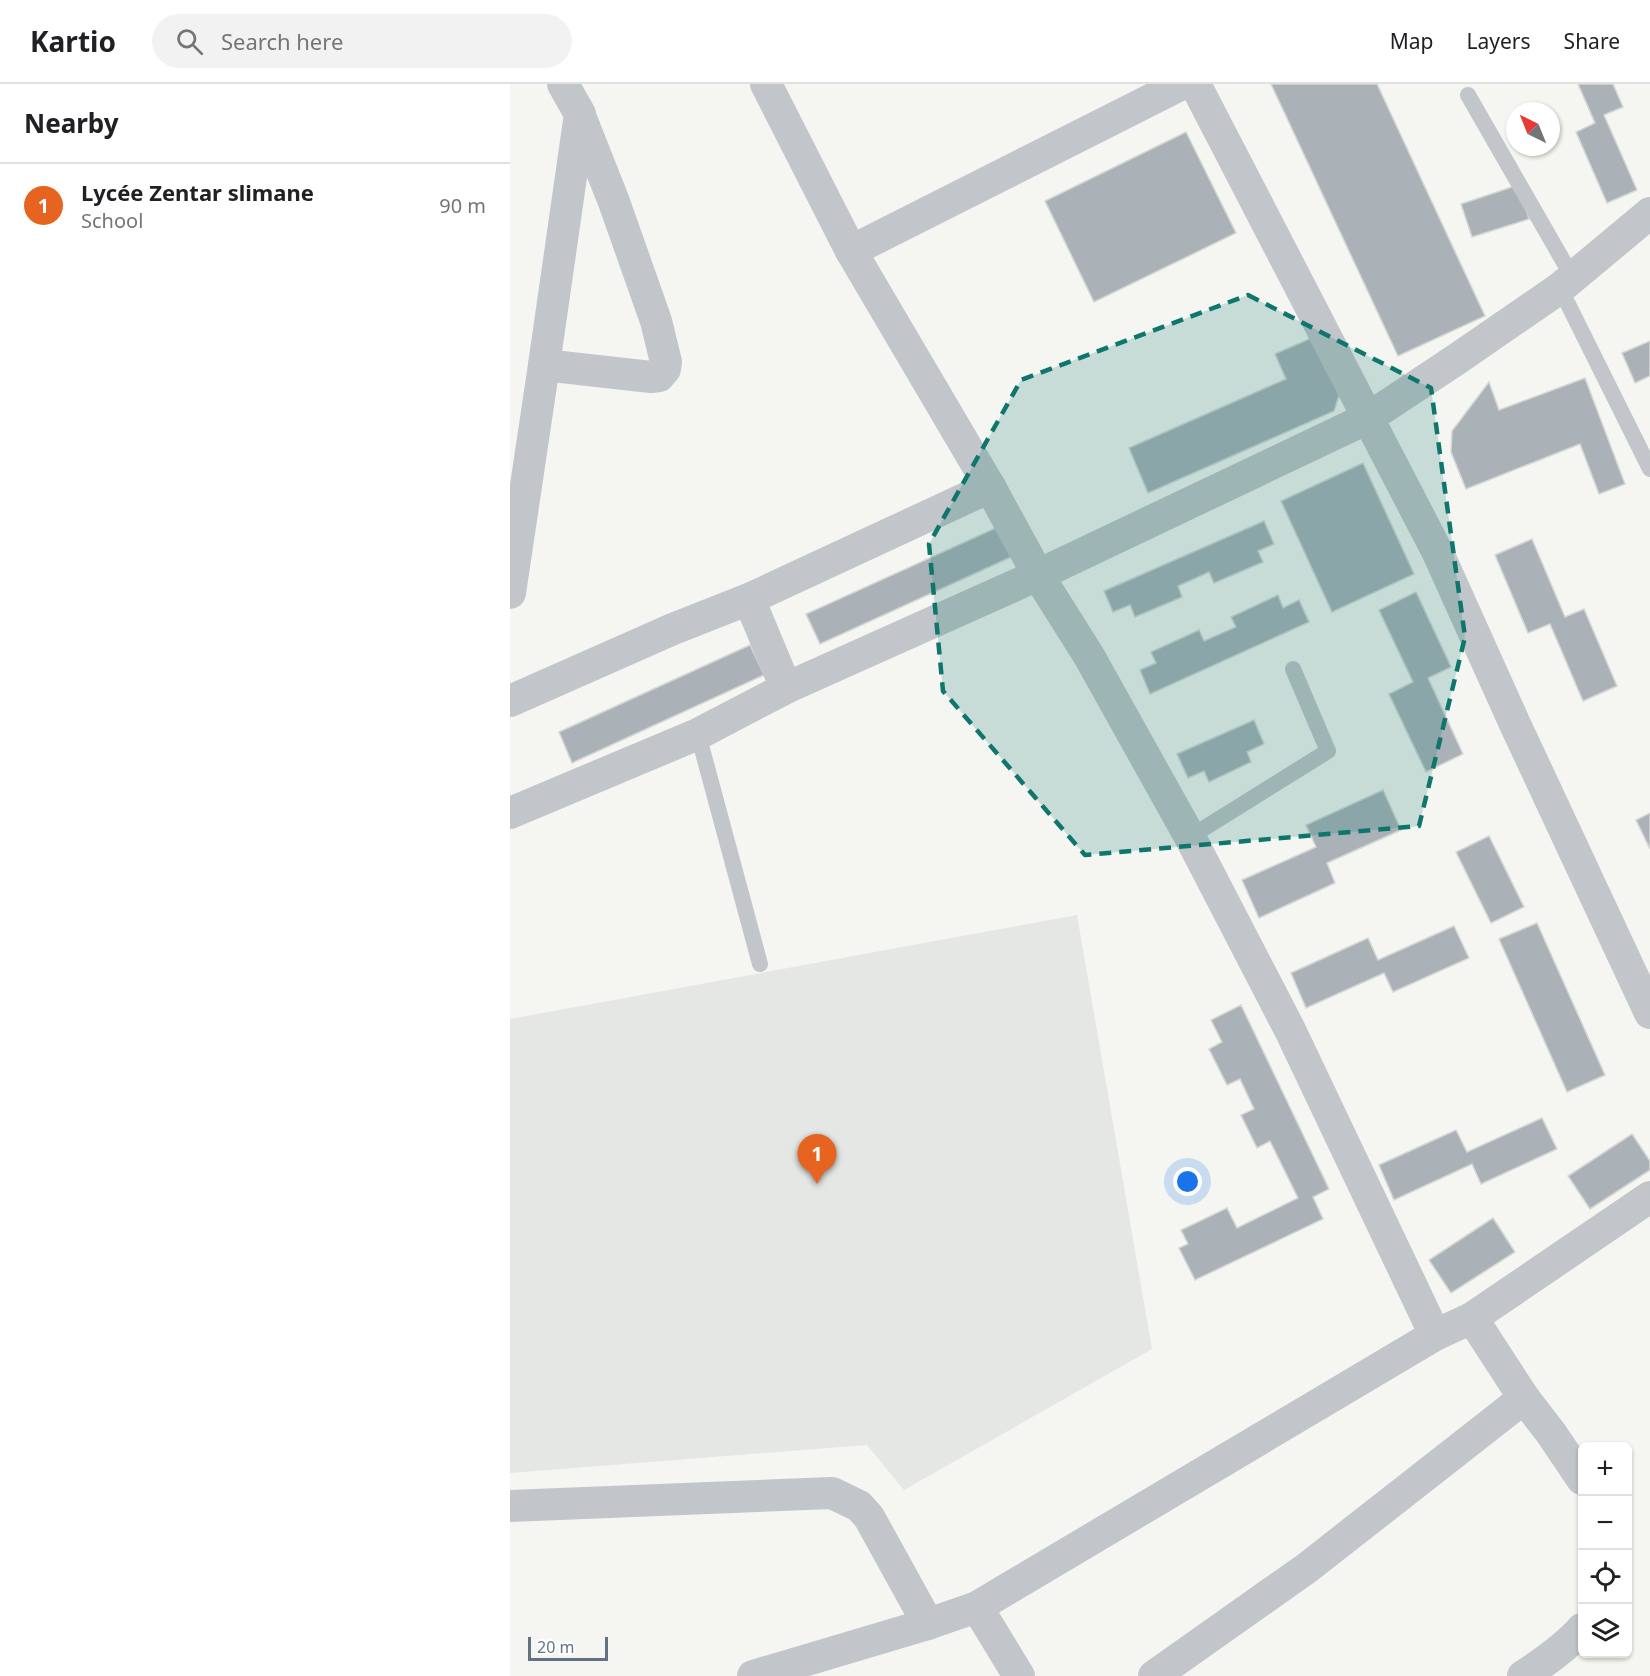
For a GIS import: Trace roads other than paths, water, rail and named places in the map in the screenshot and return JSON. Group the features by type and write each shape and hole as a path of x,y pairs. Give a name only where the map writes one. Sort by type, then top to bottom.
{"street":[{"path":"544,365 651,377 659,376 666,362 656,321 614,202 580,114 564,84"},
{"path":"766,84 851,251 990,487 1038,575 1089,656 1190,837 1290,1030 1435,1335"},
{"path":"851,251 1182,84"},
{"path":"1196,84 1438,553 1650,1014"},
{"path":"510,593 580,114"},
{"path":"510,813 698,734 786,688 1038,575 1368,418 1567,283 1650,213"},
{"path":"510,701 662,634 749,599 990,487"},
{"path":"749,599 786,688"},
{"path":"753,1676 928,1624 977,1607 1435,1335 1472,1318 1650,1197"},
{"path":"1472,1318 1524,1398 1551,1432 1578,1473"},
{"path":"1154,1676 1307,1568 1524,1398"},
{"path":"510,1506 832,1493 860,1506 869,1517 928,1624"},
{"path":"977,1607 1019,1676"},
{"path":"1523,1676 1572,1641 1578,1634"}],"lane":[{"path":"1468,95 1567,283 1648,459"},
{"path":"1190,837 1328,752 1293,669"},
{"path":"698,734 760,964"}],"place":[{"name":"Lycée Zentar slimane","path":"817,1184"}]}
